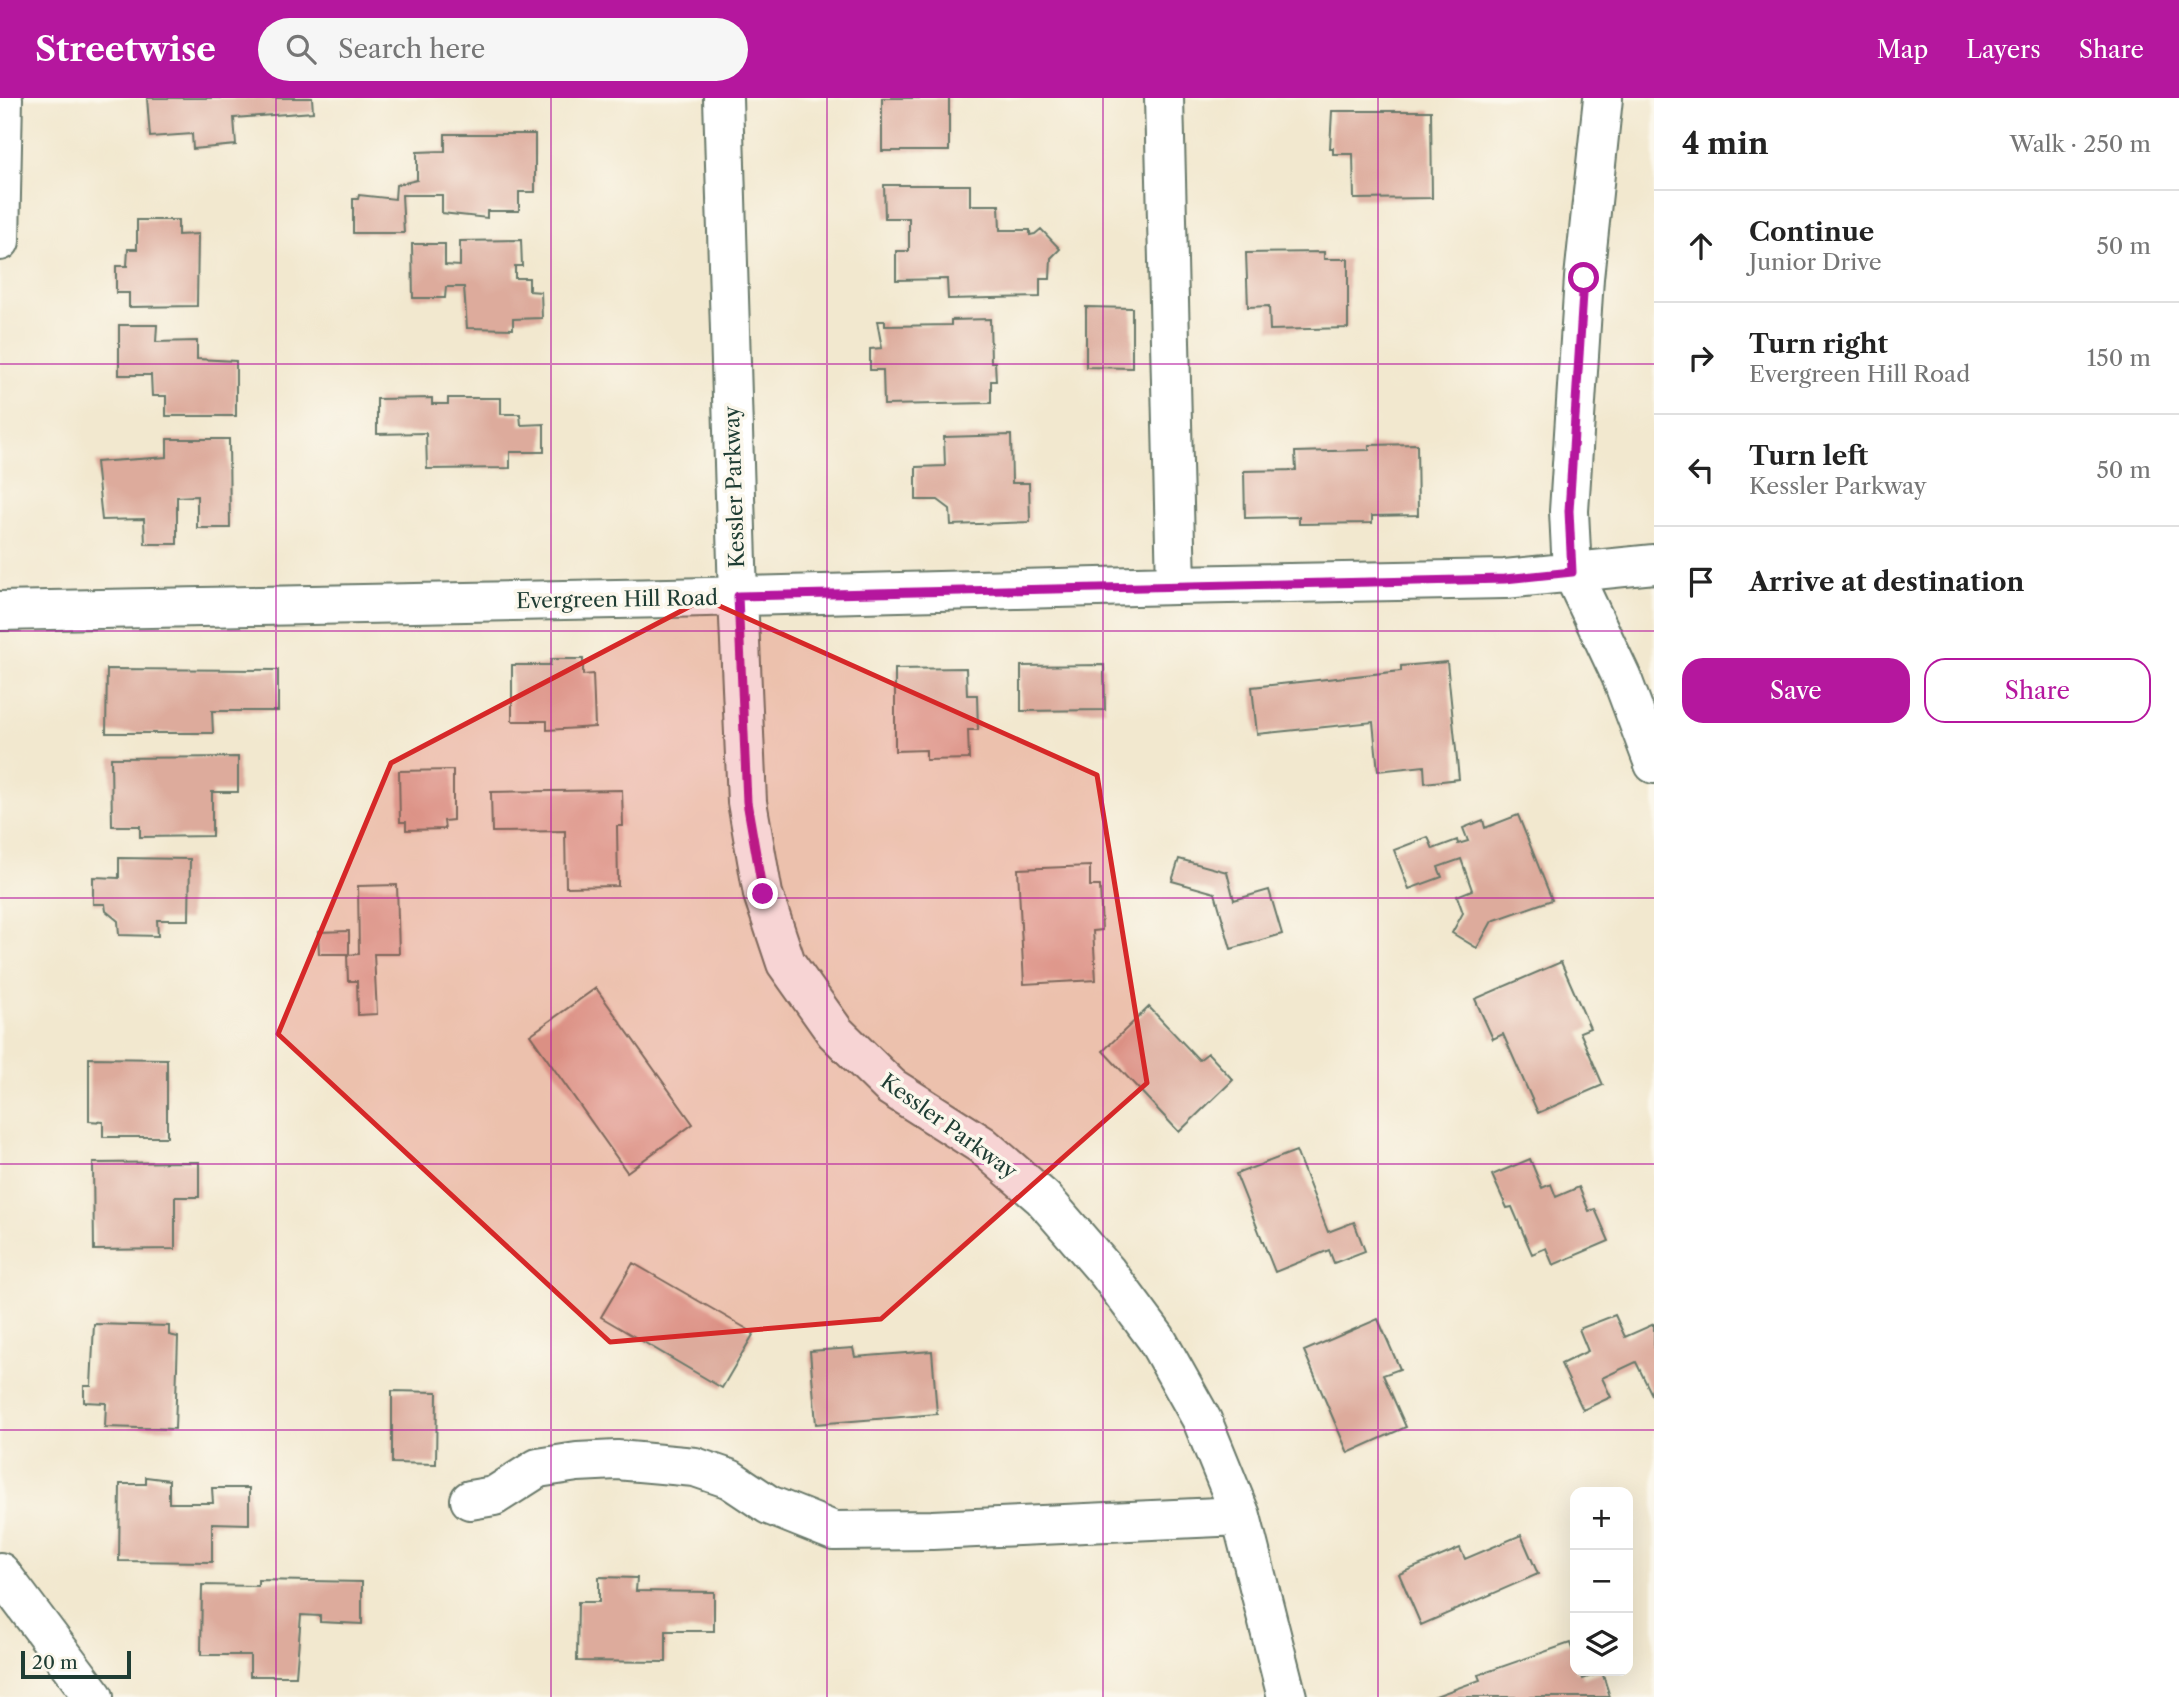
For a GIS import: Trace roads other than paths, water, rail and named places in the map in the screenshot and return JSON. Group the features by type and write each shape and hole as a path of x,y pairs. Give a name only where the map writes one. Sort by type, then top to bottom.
{"street":[{"path":"0,241 4,98"},
{"name":"Kessler Parkway","path":"723,98 747,802 763,894 786,963 835,1032 891,1087 982,1145 1044,1198 1107,1272 1156,1338 1202,1420 1241,1516 1287,1697"},
{"path":"1164,98 1176,584"},
{"path":"1603,98 1584,278 1569,511 1572,572 1621,676 1654,764"},
{"name":"Evergreen Hill Road","path":"0,611 1505,579 1654,564"},
{"path":"470,1500 494,1496 538,1468 617,1460 695,1467 730,1479 769,1505 834,1531 932,1530 1241,1516"},
{"path":"0,1573 94,1697"}]}
